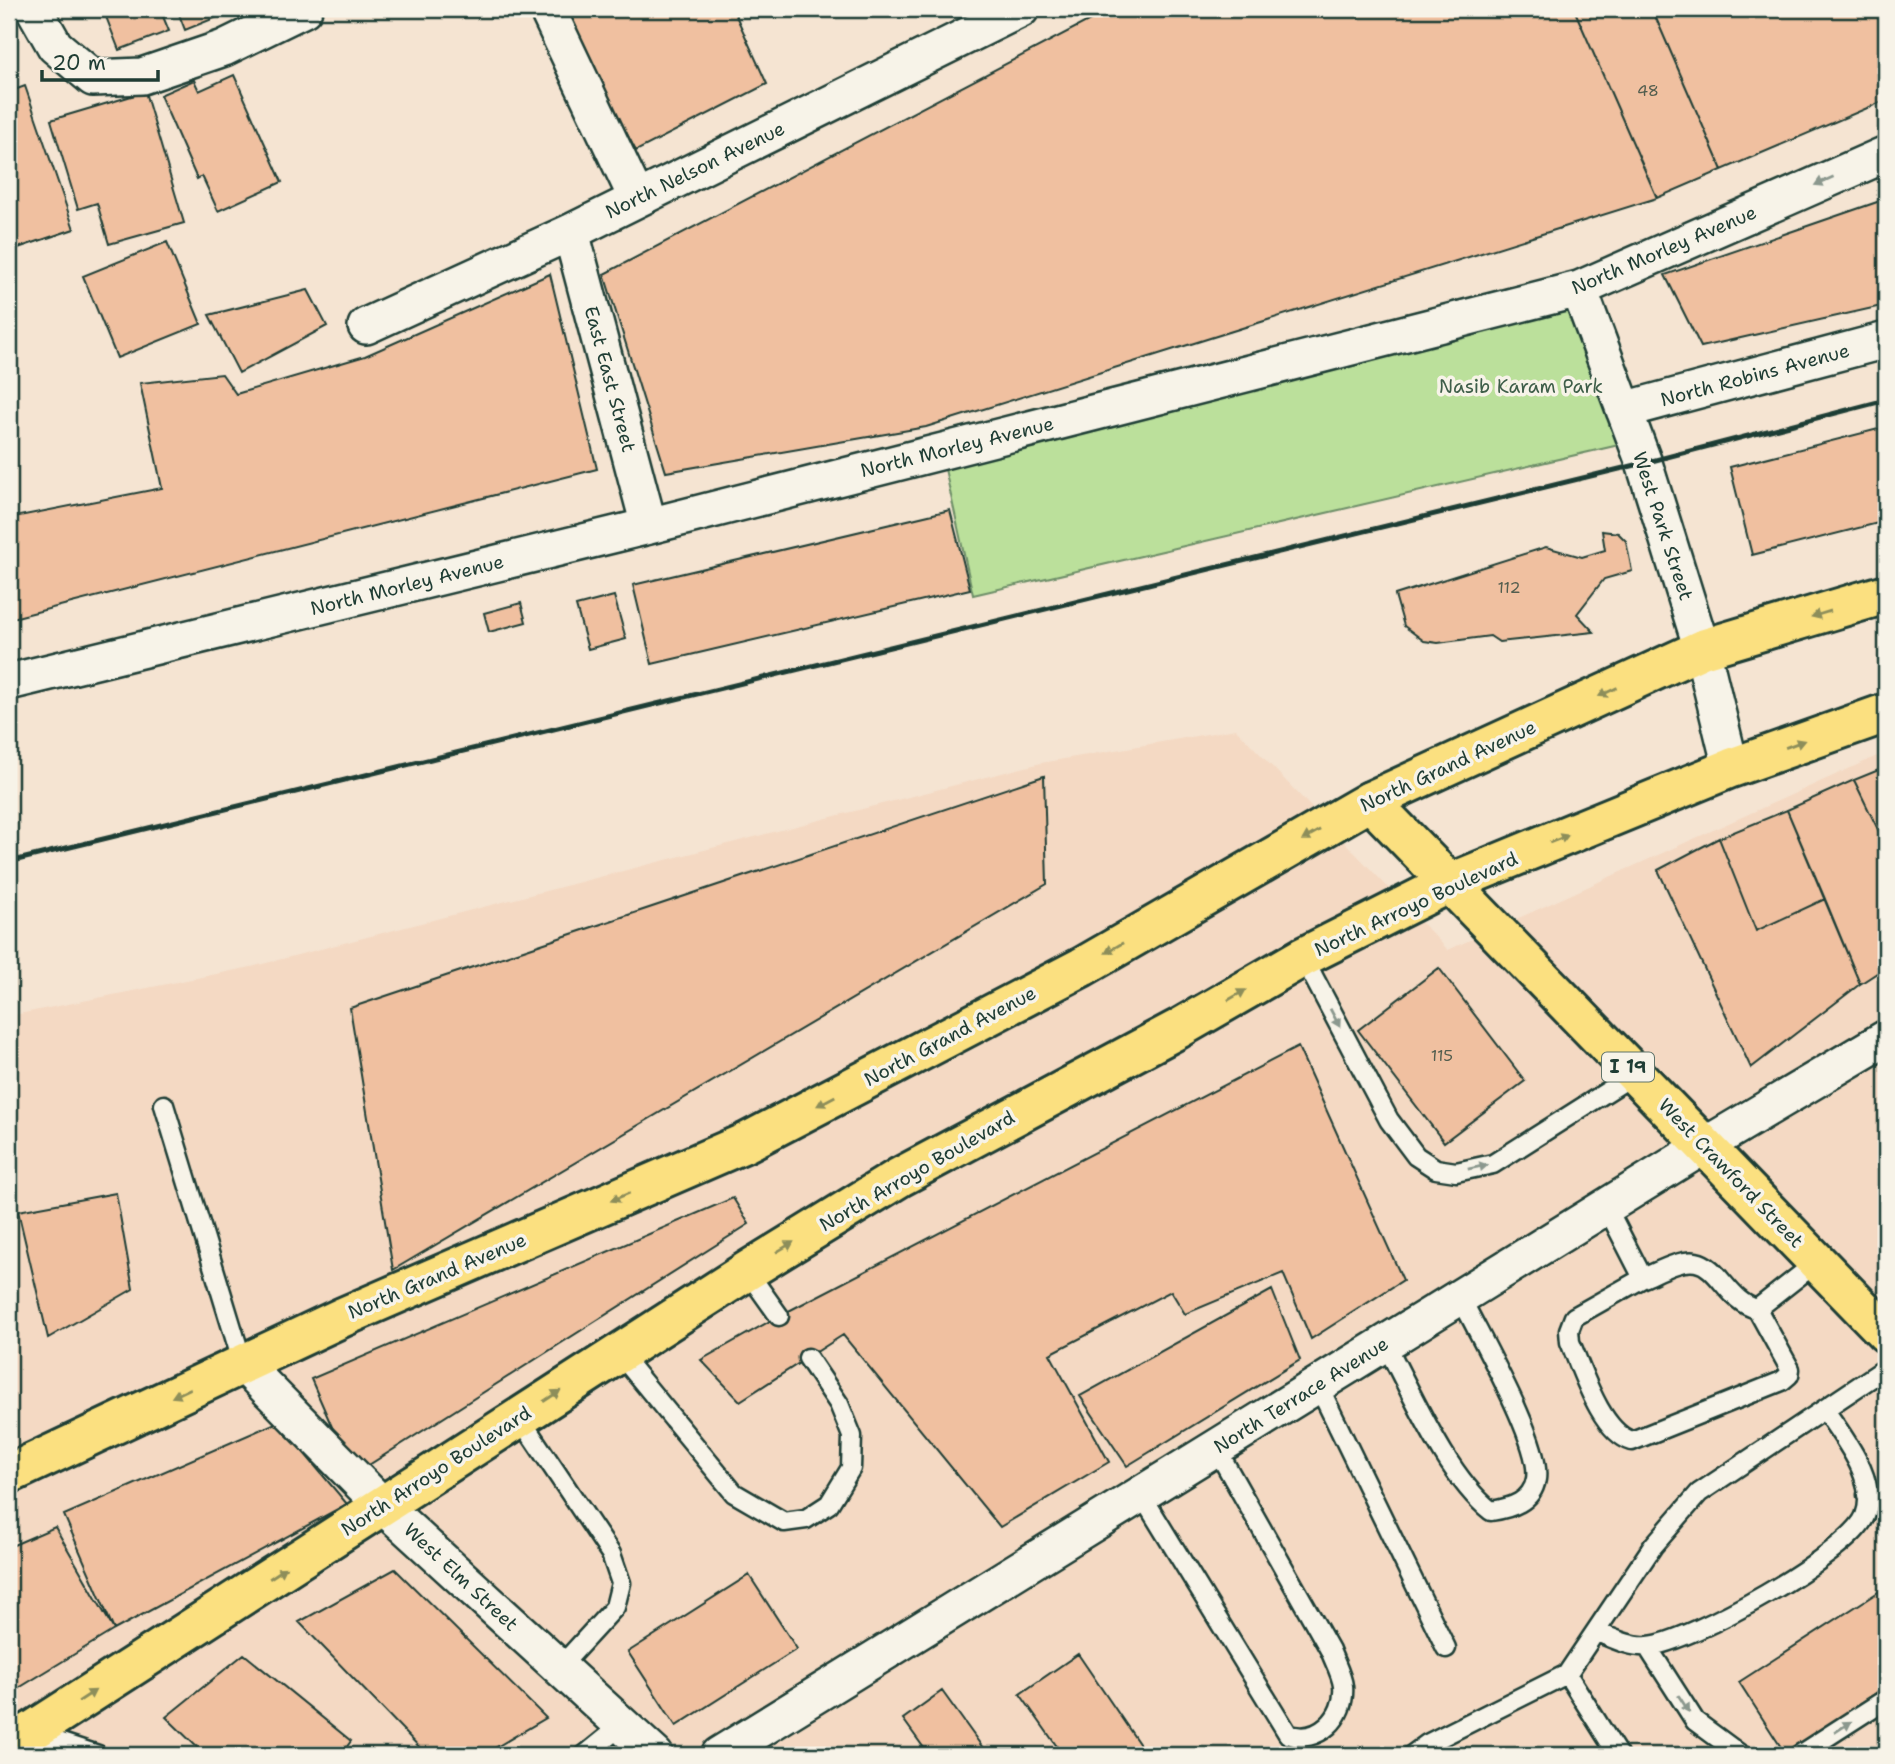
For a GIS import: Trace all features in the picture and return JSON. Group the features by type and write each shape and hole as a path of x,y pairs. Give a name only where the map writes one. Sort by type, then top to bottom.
{"main road":[{"name":"North Grand Avenue","path":"9,1474 343,1317 747,1142 1082,967 1370,801 1702,649 1886,594"},
{"name":"North Arroyo Boulevard","path":"19,1739 747,1270 900,1177 1178,1029 1303,957 1451,883 1731,768 1886,713"},
{"name":"West Crawford Street","path":"1370,801 1886,1333"}],"street":[{"path":"34,9 55,46 93,78 142,76 224,48 304,9"},
{"path":"547,9 637,199"},
{"name":"North Nelson Avenue","path":"366,326 571,232 1021,9"},
{"name":"North Morley Avenue","path":"9,682 649,526 1579,289 1886,153"},
{"name":"East East Street","path":"571,232 649,526"},
{"name":"West Park Street","path":"1579,289 1644,463 1702,649 1731,768"},
{"name":"North Robins Avenue","path":"1624,410 1886,340"},
{"name":"North Terrace Avenue","path":"719,1755 1606,1206 1886,1038"},
{"name":"West Elm Street","path":"243,1364 383,1506 655,1755"}],"lane":[{"path":"1303,957 1389,1120 1416,1156 1436,1169 1456,1172 1493,1164 1635,1074"},
{"path":"164,1105 243,1364"},
{"path":"1606,1206 1643,1278"},
{"path":"1696,1262 1707,1267 1744,1306 1757,1309 1790,1369 1789,1376 1632,1441 1622,1438 1603,1415 1570,1342 1569,1330 1574,1317 1643,1278 1680,1264 1696,1262"},
{"path":"1757,1309 1817,1262"},
{"path":"747,1270 779,1316"},
{"path":"1385,1343 1457,1475 1478,1501 1492,1511 1522,1502 1536,1479 1535,1458 1460,1296"},
{"path":"619,1353 734,1493 784,1522 806,1519 829,1504 851,1468 852,1436 839,1404 808,1358"},
{"path":"1412,1755 1427,1744 1567,1674 1653,1546 1699,1493 1886,1368"},
{"path":"1318,1385 1447,1648"},
{"path":"1597,1632 1647,1647 1693,1634 1792,1577 1848,1539 1865,1516 1865,1477 1825,1410"},
{"path":"519,1417 611,1553 621,1583 615,1607 559,1668"},
{"path":"1141,1494 1288,1734 1302,1739 1317,1735 1336,1716 1342,1701 1343,1685 1329,1650 1216,1448"},
{"path":"1867,1495 1886,1500"},
{"path":"1647,1647 1695,1721 1741,1755"},
{"path":"1567,1674 1618,1755"},
{"path":"1799,1755 1886,1699"},
{"path":"585,1755 622,1725"},
{"path":"19,1739 98,1755"}],"shaded area":[{"path":"1236,729 1448,950 1886,752 1886,1748 1875,1755 79,1755 9,1720 9,1016 251,967 1041,763"}],"green space":[{"name":"Nasib Karam Park","path":"1579,289 1636,441 973,595 941,451"}],"building":[{"path":"103,9 160,9 169,31 119,50"},
{"path":"177,9 237,9 185,30"},
{"path":"565,9 733,9 767,84 636,151 572,31"},
{"path":"1111,9 1574,9 1657,198 926,427 666,472 604,274"},
{"path":"1574,9 1652,9 1722,170 1657,198"},
{"path":"1652,9 1886,9 1886,100 1722,170"},
{"path":"234,75 282,182 218,211 202,176 197,179 160,95 194,80 199,91"},
{"path":"25,86 74,229 9,251 9,92"},
{"path":"145,92 184,223 109,244 97,203 78,209 51,120"},
{"path":"1886,199 1886,305 1701,347 1665,275"},
{"path":"167,242 201,324 117,358 83,276"},
{"path":"550,274 597,469 9,619 9,518 162,488 140,383 222,374 236,394 365,356"},
{"path":"308,290 327,326 239,373 209,315"},
{"path":"1886,427 1886,521 1752,555 1730,467"},
{"path":"950,510 970,589 652,664 633,585"},
{"path":"1602,531 1618,533 1626,541 1632,571 1604,579 1577,614 1594,632 1499,642 1490,636 1438,643 1424,641 1404,626 1395,595 1546,547 1582,557 1605,550"},
{"path":"614,596 626,639 588,649 576,606"},
{"path":"521,603 526,622 489,632 484,613"},
{"path":"1886,767 1886,846 1854,780"},
{"path":"1044,776 1047,884 393,1270 350,1008"},
{"path":"1854,780 1886,846 1886,967 1860,984 1787,810"},
{"path":"1787,810 1825,899 1756,931 1719,838"},
{"path":"1719,838 1756,931 1825,899 1860,984 1751,1068 1658,870"},
{"path":"1439,968 1525,1081 1444,1142 1358,1030"},
{"path":"1298,1047 1403,1280 1311,1339 1283,1273 1185,1314 1171,1291 1050,1354 1109,1462 1000,1527 843,1335 740,1401 701,1360 779,1316"},
{"path":"116,1193 133,1289 48,1338 18,1211"},
{"path":"733,1198 749,1224 353,1475 311,1379"},
{"path":"1272,1290 1300,1360 1127,1466 1080,1396"},
{"path":"278,1422 347,1504 114,1630 64,1515"},
{"path":"55,1527 114,1630 9,1694 9,1547"},
{"path":"395,1569 546,1718 483,1755 427,1755 299,1622"},
{"path":"749,1575 797,1649 676,1726 628,1652"},
{"path":"1886,1587 1886,1672 1883,1675 1886,1692 1786,1755 1739,1682"},
{"path":"244,1654 351,1741 341,1755 205,1755 166,1717"},
{"path":"1078,1654 1144,1751 1138,1755 1063,1755 1020,1694"},
{"path":"942,1691 988,1755 929,1755 903,1719"}],"railway":[{"path":"9,862 1644,463 1886,400"}]}
